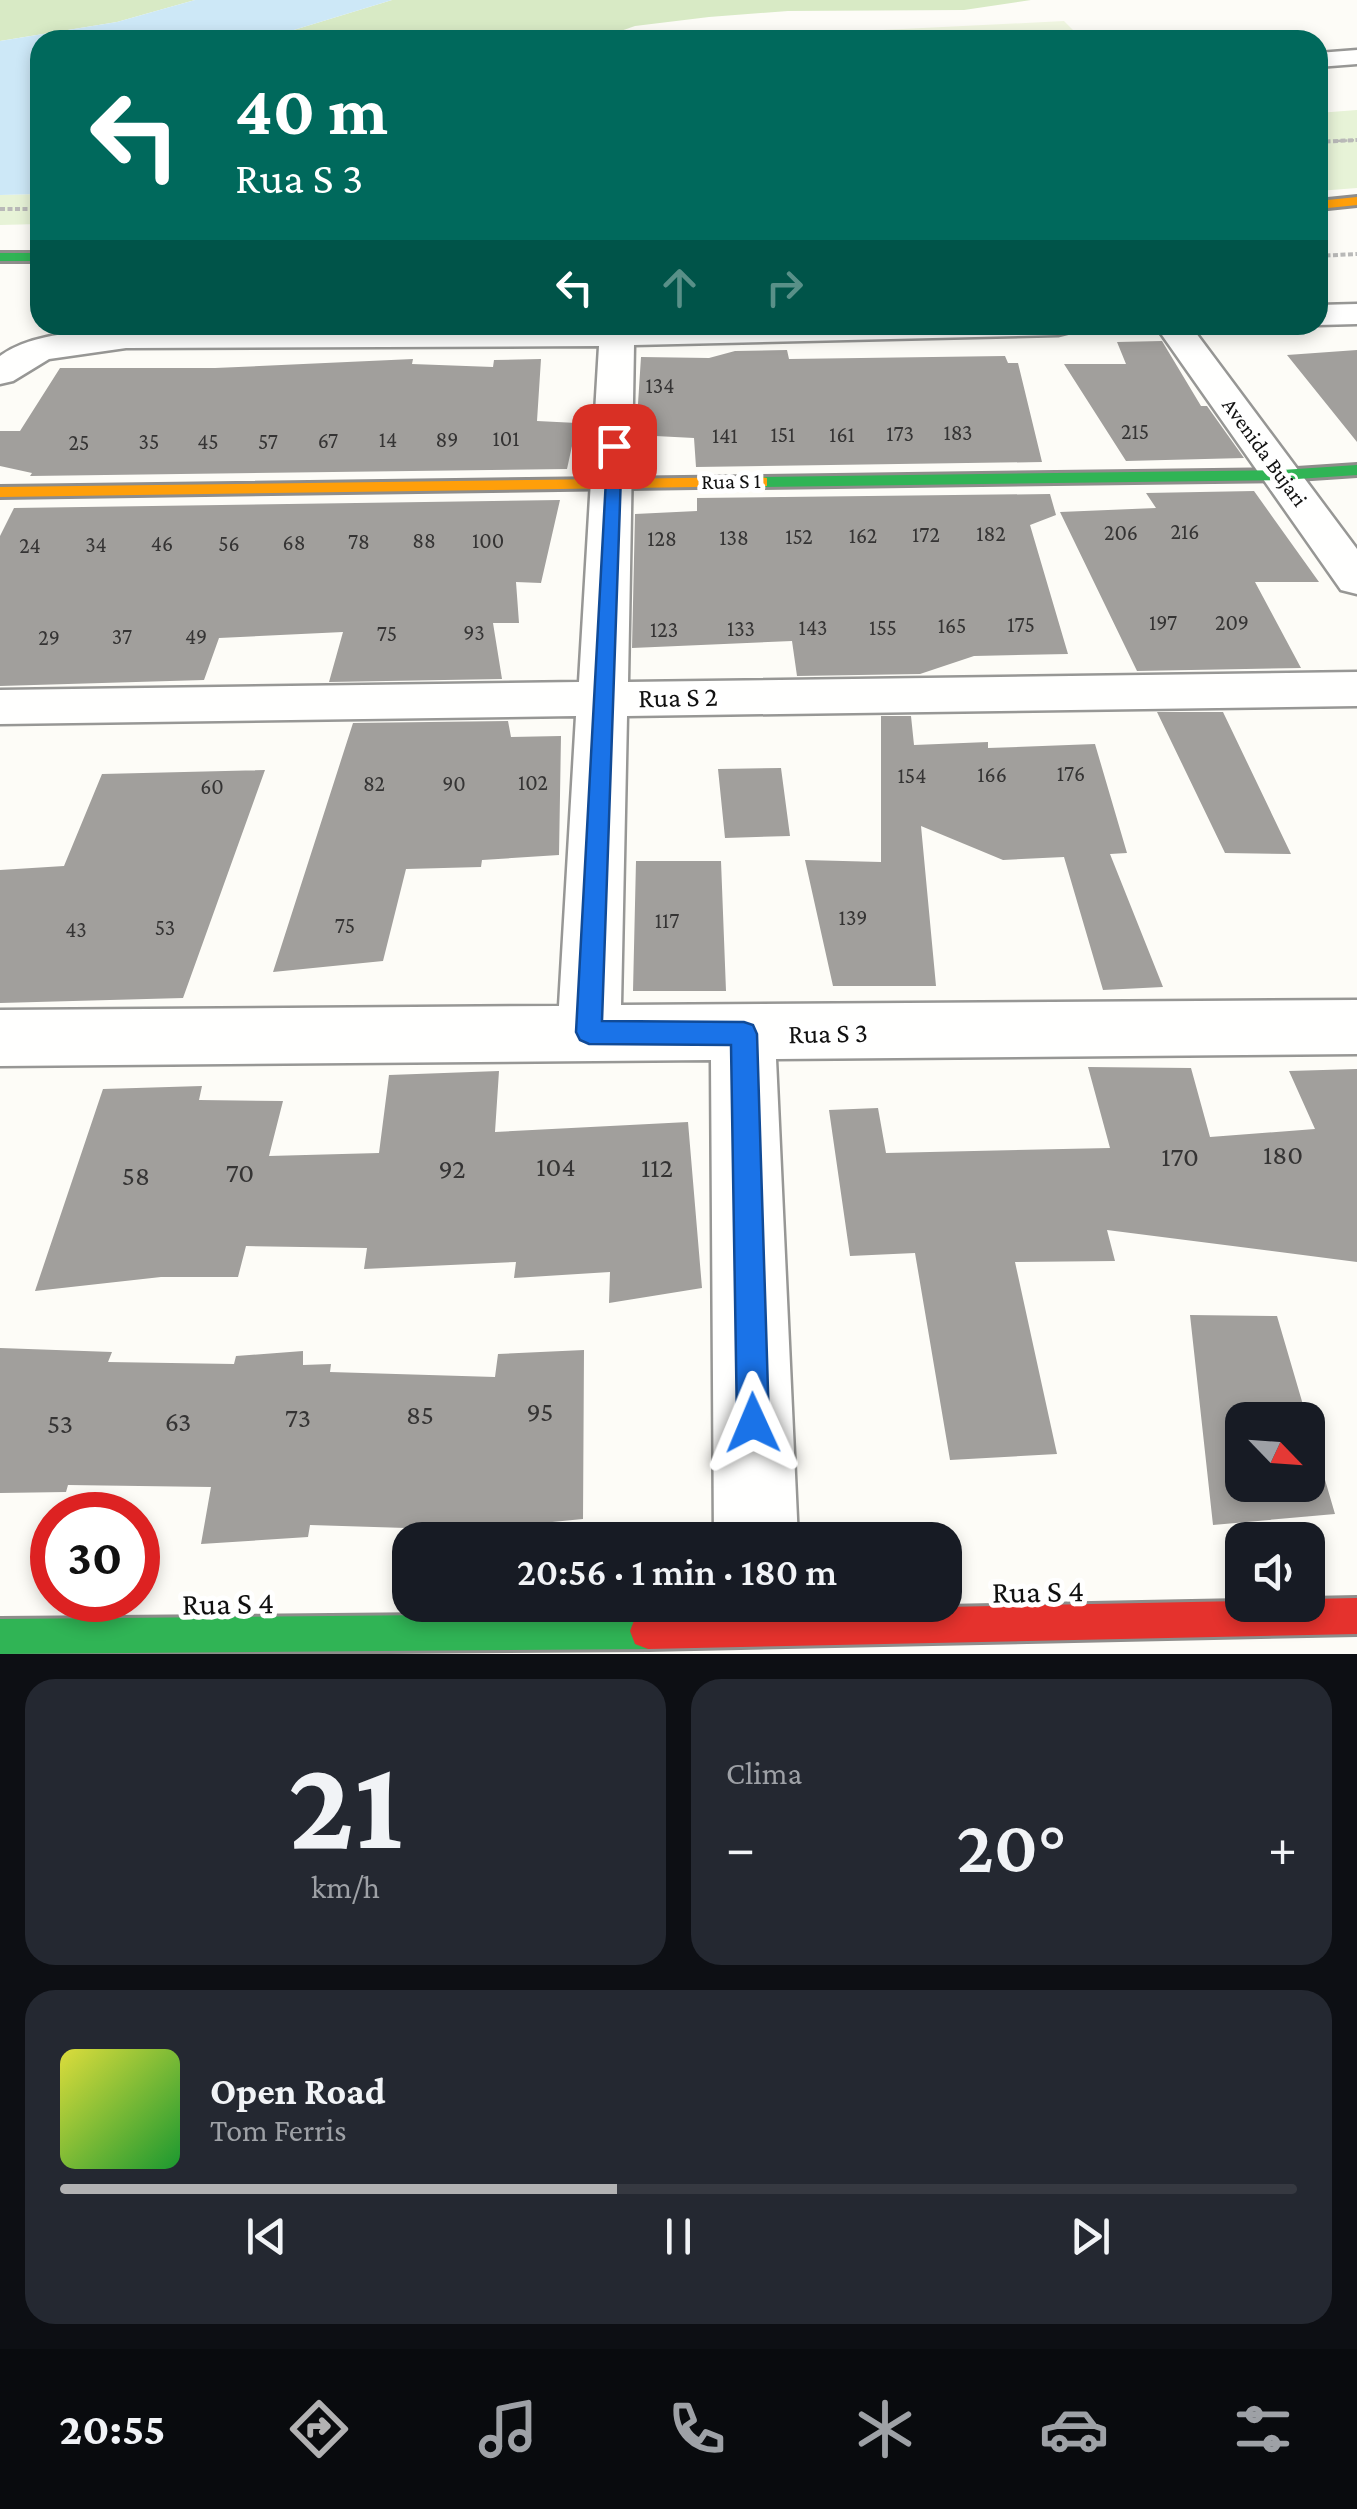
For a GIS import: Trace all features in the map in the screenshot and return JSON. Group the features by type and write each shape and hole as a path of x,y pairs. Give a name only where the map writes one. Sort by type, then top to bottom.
{"street":[{"path":"1328,59 1357,57"},
{"path":"1328,204 1357,201"},
{"path":"1328,224 1357,221"},
{"path":"0,234 30,234"},
{"path":"0,257 30,257"},
{"path":"1328,315 1357,314"},
{"path":"11,365 69,343 126,338 617,335 589,1032"},
{"name":"Avenida Bujari","path":"1179,335 1357,580"},
{"name":"Rua S 1","path":"0,492 1357,470"},
{"name":"Rua S 2","path":"0,706 1357,688"},
{"name":"Rua S 3","path":"0,1038 1357,1026"},
{"path":"744,1034 756,1522"},
{"name":"Rua S 4","path":"0,1637 758,1630 1357,1616"}],"path":[{"path":"1328,141 1357,140"},
{"path":"0,209 30,209"},
{"path":"1328,255 1357,254"}],"green space":[{"path":"0,0 195,0 117,22 68,30 30,30 30,36 0,41"},
{"path":"392,0 1031,0 964,10 788,11 709,17 624,30 294,30"},
{"path":"1064,21 1073,30 883,30"},
{"path":"1357,110 1357,188 1328,190 1328,112"},
{"path":"30,194 30,224 0,225 0,195"}],"water":[{"path":"195,0 392,0 294,30 68,30 117,22"},
{"path":"30,36 30,194 0,195 0,41"}],"building":[{"path":"1162,341 1201,406 1207,406 1244,458 1126,461 1064,364 1126,364 1117,342"},
{"path":"787,350 789,359 1005,356 1008,363 1018,363 1042,462 696,467 694,438 636,435 641,357 709,358 735,351"},
{"path":"1357,350 1357,442 1287,355"},
{"path":"413,359 412,364 493,367 494,360 541,359 537,421 577,423 567,469 30,476 32,473 0,466 0,431 20,431 60,368 215,368"},
{"path":"1254,491 1319,582 1255,582 1301,668 1137,671 1060,512 1156,508 1146,493"},
{"path":"1050,494 1056,515 1030,525 1068,654 974,656 920,674 797,676 792,641 632,648 635,514 697,511 697,498"},
{"path":"560,500 541,583 516,582 519,623 493,623 502,679 329,682 343,632 219,638 204,680 0,686 0,536 14,508"},
{"path":"1157,712 1223,712 1291,854 1225,853"},
{"path":"881,716 911,716 914,745 988,742 988,748 1095,744 1127,853 1110,854 1163,987 1103,990 1064,857 1003,860 921,826 936,986 833,986 805,860 881,862"},
{"path":"508,721 511,737 561,736 559,855 482,860 481,867 406,869 383,961 273,972 353,723"},
{"path":"781,768 790,836 725,838 718,769"},
{"path":"265,770 183,998 0,1003 0,870 64,866 102,774"},
{"path":"636,861 721,861 726,991 633,991"},
{"path":"1088,1067 1191,1068 1210,1137 1315,1129 1289,1071 1357,1069 1357,1262 1107,1230 1115,1261 1015,1262 1057,1454 950,1460 915,1253 850,1256 829,1110 878,1108 886,1153 1110,1148"},
{"path":"499,1071 495,1132 688,1122 702,1288 609,1303 610,1272 514,1278 516,1262 364,1269 367,1248 246,1246 238,1277 161,1277 35,1291 103,1089 202,1086 199,1100 283,1101 269,1156 379,1153 389,1075"},
{"path":"1190,1315 1277,1316 1302,1402 1225,1402 1225,1502 1325,1502 1325,1480 1335,1514 1213,1525"},
{"path":"0,1348 112,1352 108,1362 234,1364 236,1356 303,1351 303,1365 331,1364 330,1372 495,1377 498,1354 584,1350 583,1519 392,1522 392,1528 310,1525 308,1537 201,1544 211,1487 68,1485 66,1492 0,1493"}],"traffic: fast":[{"path":"0,257 30,257"},
{"path":"761,482 1282,475 1357,470"},
{"path":"0,1637 648,1631"}],"traffic: slow":[{"path":"1328,204 1357,201"},
{"path":"0,492 761,482"}],"traffic: jam":[{"path":"648,1631 1357,1616"}],"route":[{"path":"614,446 589,1032 744,1034 753,1423"}]}
